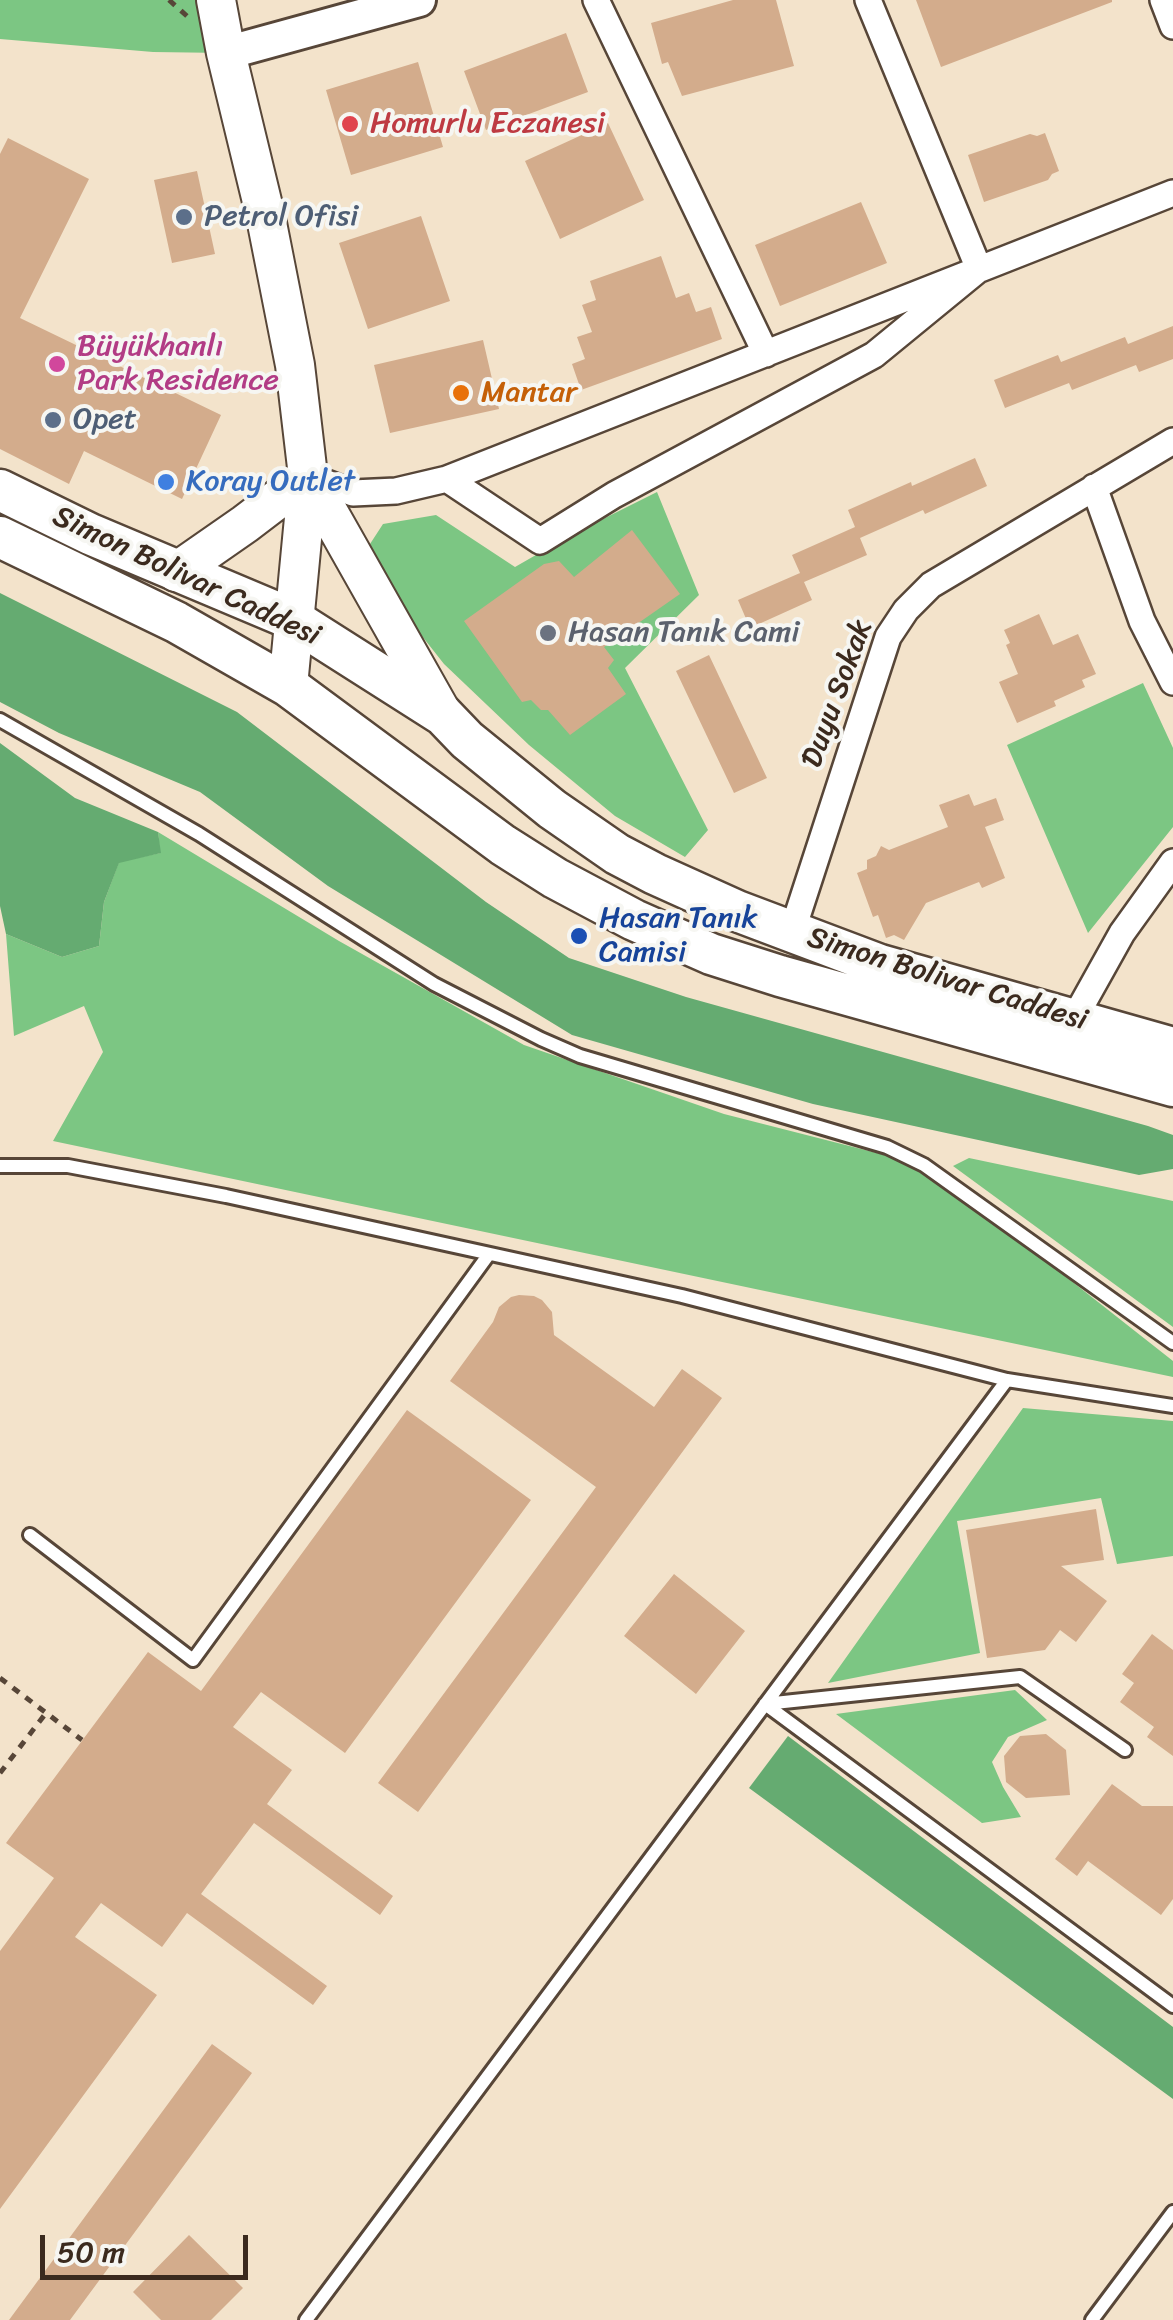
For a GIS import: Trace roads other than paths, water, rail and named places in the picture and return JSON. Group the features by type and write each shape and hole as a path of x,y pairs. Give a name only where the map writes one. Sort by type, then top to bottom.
{"main road":[{"path":"216,0 295,365 308,476 288,686"},
{"path":"176,572 308,476"},
{"path":"308,476 442,715"},
{"name":"Simon Bolivar Caddesi","path":"0,490 176,572 292,619 442,715 508,775 584,833 618,854 737,911 880,965 1173,1048"},
{"name":"Simon Bolivar Caddesi","path":"0,537 176,622 288,686 503,845 554,878 634,920 746,965 1173,1086"}],"street":[{"path":"226,53 418,0"},
{"path":"596,0 766,354"},
{"path":"868,0 980,269"},
{"path":"1163,0 1173,26"},
{"path":"308,476 353,493 396,492 447,479 1173,193"},
{"path":"447,479 540,541 614,494 874,355 980,269"},
{"name":"Duyu Sokak","path":"792,932 888,636 906,610 931,585 1173,441"},
{"path":"1094,488 1142,621 1173,682"},
{"path":"1074,1018 1122,933 1173,862"}],"lane":[{"path":"0,720 199,834 434,984 541,1039 580,1056 887,1148 924,1165 1173,1343"},
{"path":"0,1166 68,1166 226,1196 682,1296 1007,1380 1173,1406"},
{"path":"30,1535 193,1660 489,1254"},
{"path":"306,2320 1007,1380"},
{"path":"765,1704 1020,1677 1125,1750"},
{"path":"765,1704 1173,2006"},
{"path":"1092,2320 1173,2212"}],"place":[{"name":"Homurlu Eczanesi","path":"350,124"},
{"name":"Petrol Ofisi","path":"184,217"},
{"name":"Büyükhanlı Park Residence","path":"57,364"},
{"name":"Mantar","path":"461,393"},
{"name":"Opet","path":"53,420"},
{"name":"Koray Outlet","path":"166,482"},
{"name":"Hasan Tanık Cami","path":"548,633"},
{"name":"Hasan Tanık Camisi","path":"579,936"}]}
